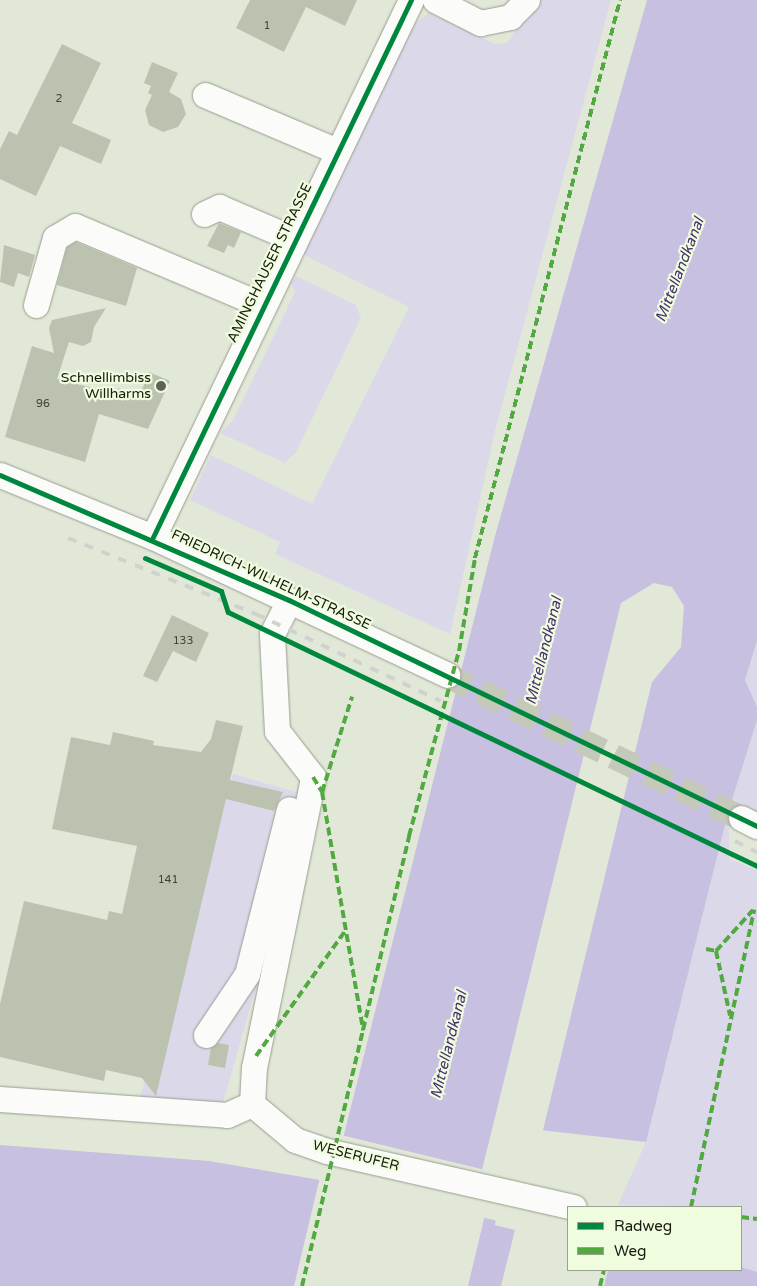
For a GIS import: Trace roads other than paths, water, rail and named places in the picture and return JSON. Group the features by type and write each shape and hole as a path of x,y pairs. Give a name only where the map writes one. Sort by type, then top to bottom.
{"street":[{"name":"AMINGHAUSER STRASSE","path":"153,537 262,305 411,0"},
{"path":"435,0 480,23 510,17 527,0"},
{"path":"206,95 337,151"},
{"path":"204,214 219,207 294,239"},
{"path":"36,305 56,238 75,226 262,305"},
{"name":"FRIEDRICH-WILHELM-STRASSE","path":"0,475 153,537 447,676"},
{"path":"0,1099 227,1115 252,1104 254,1068 313,777 277,731 270,663 272,634 289,600"},
{"path":"206,1035 247,974 300,760"},
{"name":"WESERUFER","path":"252,1104 295,1140 327,1151 570,1206"}],"water":[{"name":"Mittellandkanal","path":"647,0 757,0 757,641 745,680 757,707 757,720 728,813 646,1142 615,1205 567,1206 567,1271 742,1271 742,1267 757,1272 757,1286 0,1286 0,1145 209,1161 332,1182 495,536","holes":["654,583 672,587 684,606 681,647 652,682 543,1130 541,1179 530,1228 471,1215 621,603"]}],"tunnel":[{"path":"447,675 741,818"}],"railway":[{"path":"68,538 256,614 441,701"},
{"path":"735,841 757,852"}],"place":[{"name":"Schnellimbiss Willharms","path":"161,386"}]}
